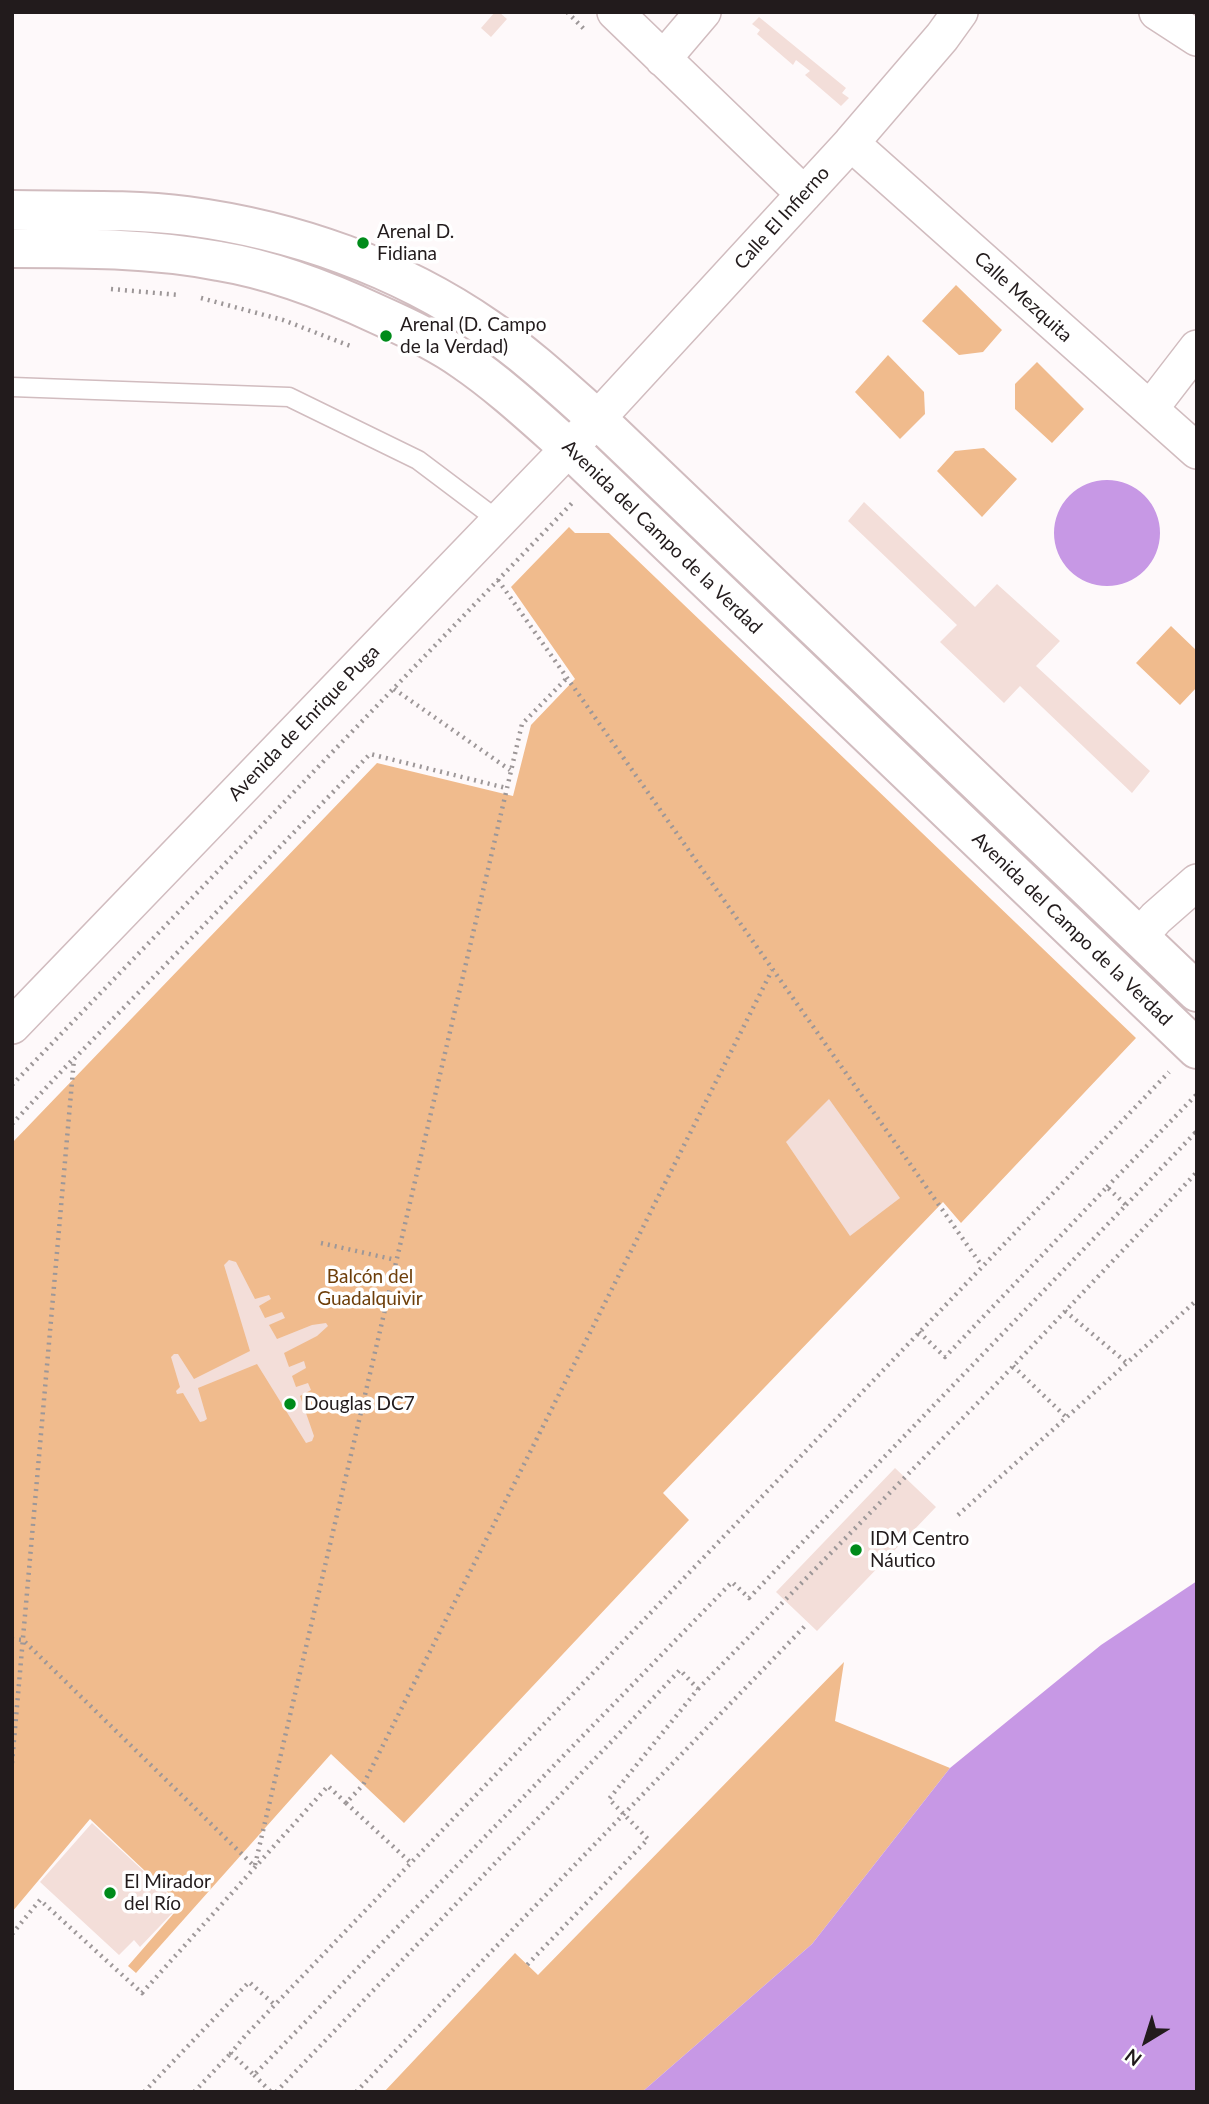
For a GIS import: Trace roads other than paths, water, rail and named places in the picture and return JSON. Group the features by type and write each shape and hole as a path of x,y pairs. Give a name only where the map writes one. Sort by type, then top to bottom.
{"main road":[{"name":"Avenida del Campo de la Verdad","path":"12,210 186,216 266,230 343,253 417,287 487,327 597,419 1197,992"},
{"name":"Avenida del Campo de la Verdad","path":"12,248 148,251 220,261 285,277 375,312 462,359 520,404 558,459 1184,1060"}],"street":[{"path":"615,12 804,194"},
{"path":"663,58 703,12"},
{"name":"Calle El Infierno","path":"597,419 851,143 942,37 960,12"},
{"path":"1157,12 1197,38"},
{"name":"Calle Mezquita","path":"851,143 1197,451"},
{"path":"1150,410 1197,348"},
{"name":"Avenida de Enrique Puga","path":"12,1027 597,419"},
{"path":"1140,936 1197,882"}],"lane":[{"path":"12,387 289,397 418,460 499,521"}],"place":[{"name":"Arenal D. Fidiana","path":"363,243"},
{"name":"Arenal (D. Campo de la Verdad)","path":"386,336"},
{"name":"Douglas DC7","path":"290,1404"},
{"name":"IDM Centro Náutico","path":"856,1550"},
{"name":"El Mirador del Río","path":"110,1893"}],"park label":[{"name":"Balcón del Guadalquivir","path":"370,1288"}]}
